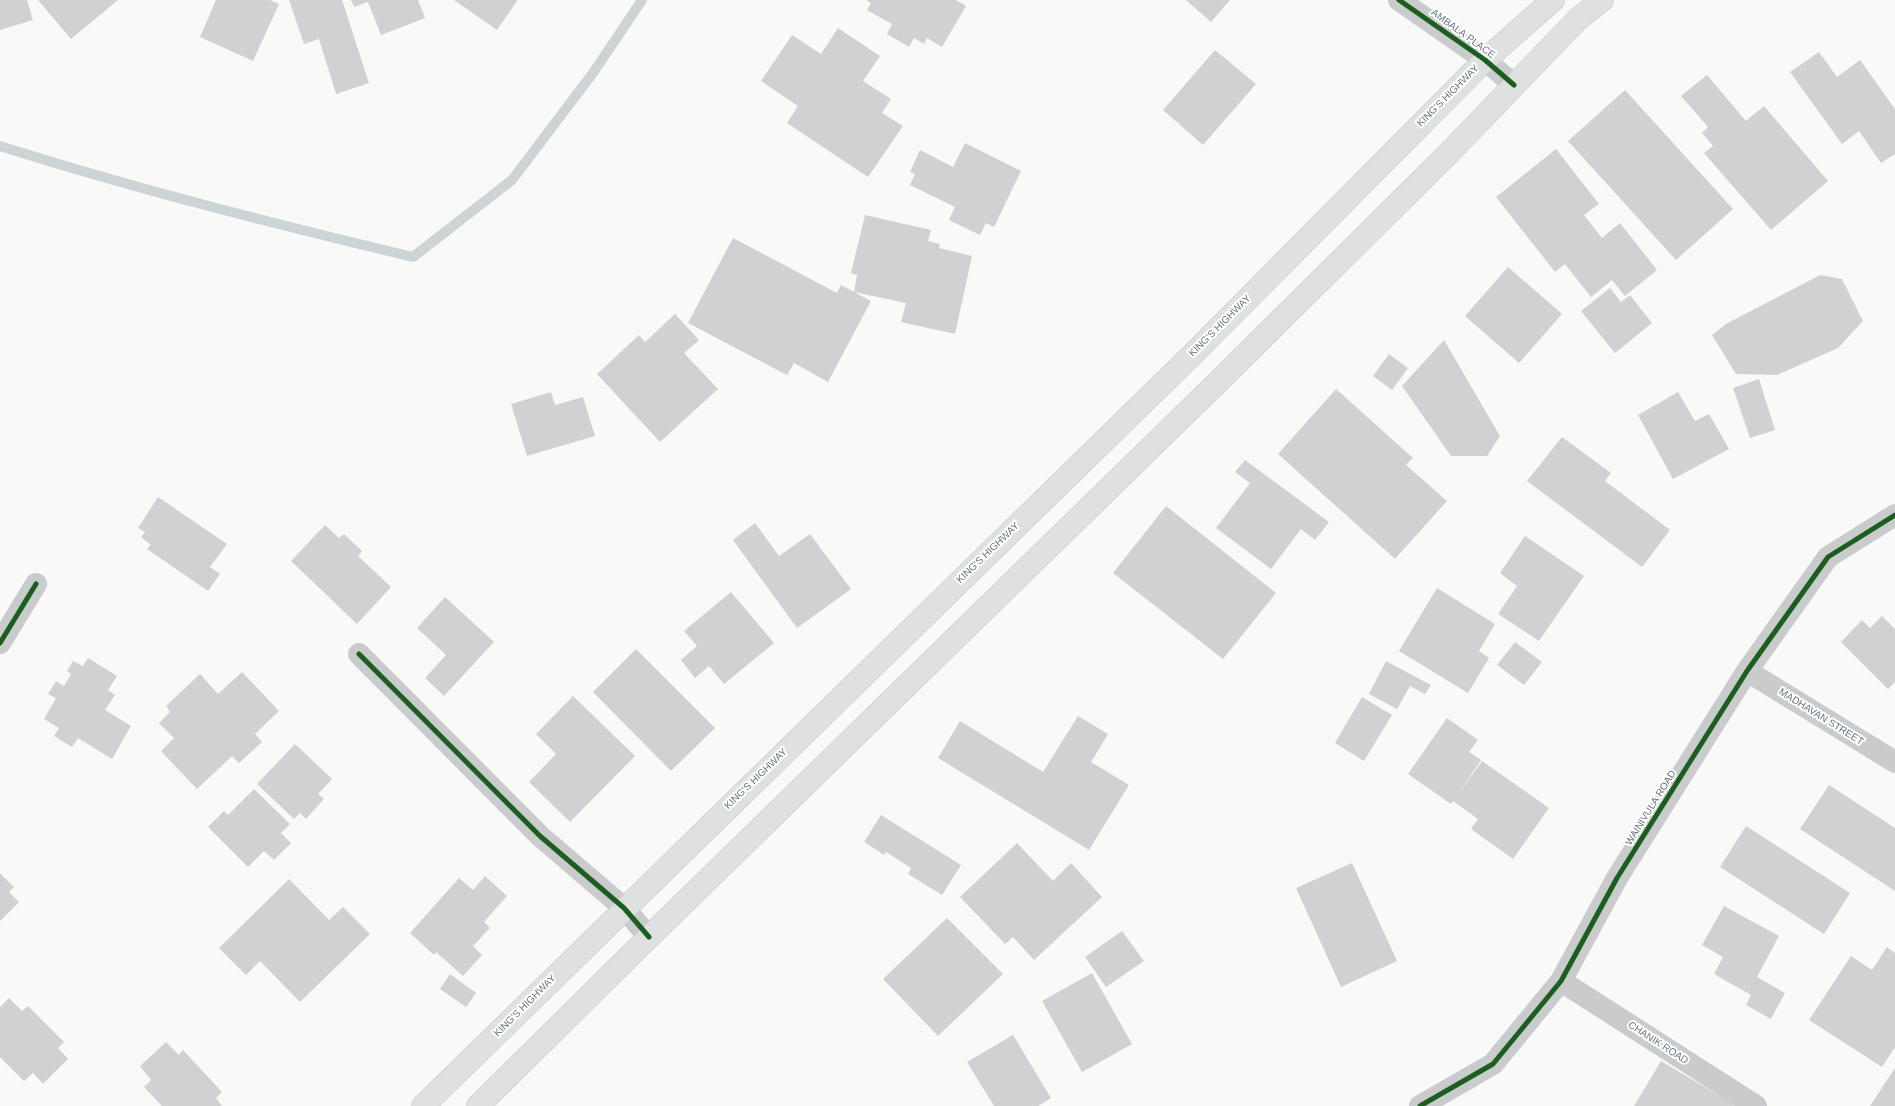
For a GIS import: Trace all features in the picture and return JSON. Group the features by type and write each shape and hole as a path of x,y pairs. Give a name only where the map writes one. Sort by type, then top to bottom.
{"highway":[{"name":"KING'S HIGHWAY","path":"423,1106 624,908 1193,354 1485,60 1553,0"},
{"path":"478,1106 649,936 1220,380 1451,151 1578,19 1602,0"}],"street":[{"name":"AMBALA PLACE","path":"1400,0 1485,60 1514,85"},
{"name":"WAINIVULA ROAD","path":"1420,1106 1493,1064 1561,981 1617,878 1747,671 1828,557 1895,515"},
{"path":"0,643 36,584"},
{"path":"359,654 540,836 624,908 649,936"},
{"name":"MADHAVAN STREET","path":"1747,671 1895,762"},
{"name":"CHANIK ROAD","path":"1561,981 1756,1106"}],"building":[{"path":"0,0 27,0 33,20 0,30"},
{"path":"38,0 118,0 71,39"},
{"path":"216,0 270,0 279,4 253,61 200,37"},
{"path":"289,0 342,0 369,83 336,94 319,39 304,44"},
{"path":"351,0 418,0 425,18 381,35 368,2 354,7"},
{"path":"454,0 516,0 517,1 497,30"},
{"path":"866,0 956,0 966,6 942,47 927,38 924,44 914,38 909,47 887,34 892,24 867,10 871,3"},
{"path":"1186,0 1230,0 1211,22"},
{"path":"838,28 880,56 863,81 891,99 882,113 903,126 868,177 787,123 798,106 761,81 792,35 821,54"},
{"path":"1215,50 1256,84 1203,145 1163,110"},
{"path":"1819,52 1837,77 1860,60 1895,109 1895,154 1881,163 1859,131 1842,144 1790,72"},
{"path":"1707,75 1746,121 1764,106 1828,181 1771,230 1704,153 1713,146 1702,133 1708,127 1681,96"},
{"path":"1625,90 1733,209 1676,260 1568,141"},
{"path":"965,143 1021,171 994,227 986,223 980,235 949,220 955,207 910,185 915,174 910,172 920,150 953,167"},
{"path":"1556,149 1599,204 1584,215 1602,238 1620,223 1657,270 1625,296 1612,280 1591,297 1565,264 1555,272 1496,197"},
{"path":"865,215 931,230 928,241 940,244 939,248 972,256 955,334 901,322 906,303 854,292 857,275 851,273"},
{"path":"733,238 837,293 841,285 871,301 828,382 794,363 787,375 688,323"},
{"path":"1508,267 1562,314 1519,363 1465,316"},
{"path":"1820,275 1842,279 1863,321 1838,348 1777,375 1736,374 1712,335 1726,324"},
{"path":"1610,288 1621,302 1630,295 1652,323 1615,353 1581,311"},
{"path":"675,314 699,340 684,353 718,389 660,442 597,374 639,335 645,342"},
{"path":"1444,340 1500,436 1487,456 1451,456 1402,386"},
{"path":"1389,354 1408,368 1392,390 1373,376"},
{"path":"1759,379 1775,430 1750,438 1733,388"},
{"path":"1336,389 1413,458 1406,465 1447,501 1395,559 1278,454"},
{"path":"551,392 555,405 583,397 595,436 527,456 511,404"},
{"path":"1678,392 1695,421 1709,414 1729,449 1673,479 1638,415"},
{"path":"1562,437 1611,473 1605,481 1670,530 1642,567 1527,481"},
{"path":"1245,460 1329,522 1315,540 1301,529 1271,569 1216,528 1250,483 1235,472"},
{"path":"158,497 227,544 210,567 220,574 208,591 147,549 151,545 141,537 145,532 138,528"},
{"path":"1166,506 1276,593 1223,659 1113,573"},
{"path":"755,523 779,556 810,534 851,589 797,628 733,540"},
{"path":"325,525 339,538 344,534 362,551 358,556 391,587 357,624 291,561"},
{"path":"1525,536 1584,576 1539,641 1498,614 1517,586 1500,573"},
{"path":"1437,588 1495,624 1479,651 1489,658 1468,693 1399,651"},
{"path":"731,592 774,643 724,684 709,666 695,678 681,660 697,646 684,631"},
{"path":"445,597 494,642 444,696 425,678 446,655 417,628"},
{"path":"1882,616 1895,629 1895,682 1888,689 1841,642 1862,620 1870,628"},
{"path":"1515,642 1542,662 1524,685 1497,665"},
{"path":"636,649 715,728 671,771 593,692"},
{"path":"88,658 117,676 108,690 115,695 105,710 131,726 112,759 78,738 72,747 54,736 59,728 44,719 56,698 48,694 56,681 64,686 71,674 67,671 73,661 83,666"},
{"path":"1386,661 1431,685 1425,694 1410,686 1397,709 1369,694"},
{"path":"242,672 279,711 255,734 262,742 239,763 232,756 197,789 161,751 174,738 159,723 170,712 166,706 200,674 218,694"},
{"path":"573,696 635,756 570,822 529,782 556,754 536,734"},
{"path":"1362,697 1392,715 1364,761 1335,743"},
{"path":"1078,716 1108,734 1091,762 1129,785 1089,850 938,758 960,721 1043,772"},
{"path":"1447,718 1478,740 1469,752 1481,760 1459,793 1482,761 1549,808 1513,859 1471,829 1478,819 1453,801 1451,804 1408,774"},
{"path":"295,744 332,779 318,794 324,799 306,819 300,813 294,819 257,784"},
{"path":"1829,785 1895,828 1895,891 1800,829"},
{"path":"254,789 290,824 281,833 291,843 274,860 264,851 248,867 208,827 224,811 228,815"},
{"path":"881,815 961,865 942,895 908,874 911,868 886,852 884,855 864,842"},
{"path":"1746,826 1850,893 1824,934 1720,867"},
{"path":"1017,843 1053,881 1071,863 1102,897 1034,960 1013,937 1005,944 960,897"},
{"path":"1352,863 1397,961 1341,987 1296,888"},
{"path":"0,873 14,887 9,892 19,902 0,921"},
{"path":"485,876 507,896 484,922 490,928 473,946 482,955 463,976 436,952 434,955 410,933 459,878 473,890"},
{"path":"289,879 329,920 343,907 370,934 300,1002 260,961 246,975 219,948"},
{"path":"1724,906 1779,936 1757,977 1785,993 1771,1019 1746,1005 1751,995 1714,974 1723,957 1702,945"},
{"path":"947,918 1003,974 938,1036 883,979"},
{"path":"1122,931 1144,961 1106,987 1085,957"},
{"path":"1887,947 1895,953 1895,1047 1882,1067 1809,1020 1851,956 1872,970"},
{"path":"1092,973 1132,1044 1082,1072 1042,1001"},
{"path":"450,974 476,993 466,1007 440,989"},
{"path":"9,998 22,1011 28,1006 64,1042 58,1048 68,1059 43,1084 33,1073 24,1081 0,1057 0,1007"},
{"path":"1013,1035 1051,1098 1038,1106 994,1106 967,1062"},
{"path":"166,1042 179,1055 183,1050 222,1092 216,1098 222,1106 162,1106 144,1087 151,1080 140,1066"},
{"path":"1661,1061 1737,1106 1634,1106"},
{"path":"1895,1068 1895,1106 1870,1106"}],"waterway":[{"path":"0,146 102,177 206,205 413,257 512,180 593,73 642,0"}],"cycle path":[{"path":"1399,0 1485,60 1514,85"},
{"path":"1420,1106 1493,1064 1561,981 1617,878 1747,671 1828,557 1895,515"},
{"path":"0,643 36,584"},
{"path":"359,654 540,836 624,908 649,937"}]}
